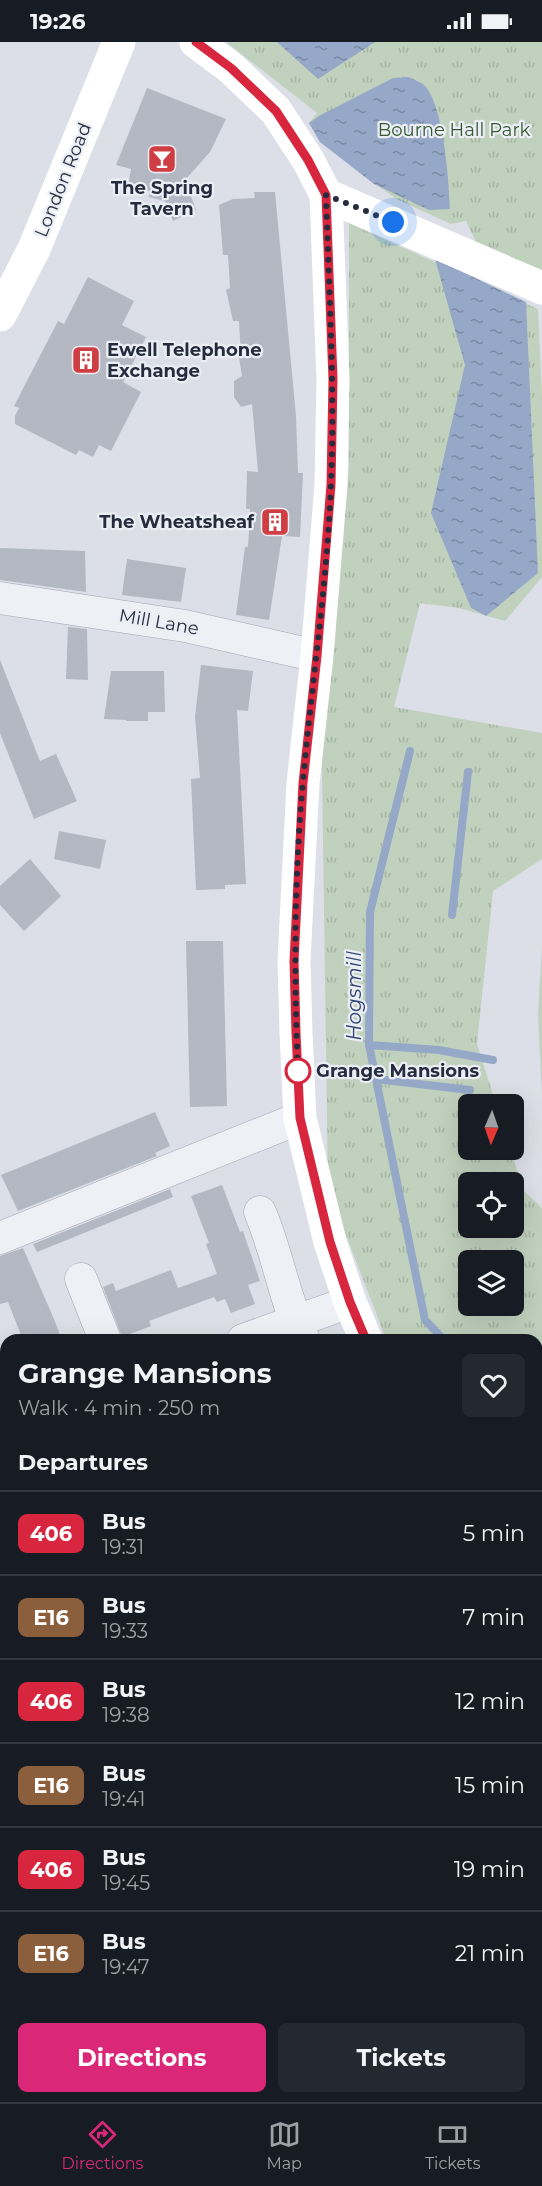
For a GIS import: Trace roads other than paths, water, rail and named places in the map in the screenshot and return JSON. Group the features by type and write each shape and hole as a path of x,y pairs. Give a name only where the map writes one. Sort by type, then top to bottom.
{"street":[{"name":"London Road","path":"0,315 34,249 119,42"},
{"path":"196,42 231,68 276,111 308,160 326,195 333,379 331,485 317,656 303,783 294,961 300,1118 330,1242 363,1334"},
{"path":"326,195 542,288"},
{"name":"Mill Lane","path":"0,598 185,626 317,656"},
{"path":"0,1238 300,1118"},
{"path":"260,1212 271,1236 300,1330"},
{"path":"81,1279 103,1334"},
{"path":"277,1334 300,1330 350,1302"}],"water":[{"path":"277,42 375,42 318,79"},
{"path":"409,77 425,86 437,110 444,145 450,209 429,210 374,184 320,142 309,123 393,78"},
{"path":"435,259 526,302 538,573 486,616 471,608 431,513 465,365"}],"waterway":[{"name":"Hogsmill","path":"410,751 370,912 369,1045 425,1320 438,1334"},
{"path":"452,915 468,772"},
{"path":"369,1045 439,1050 493,1060"},
{"path":"376,1079 470,1090"}],"place":[{"name":"The Spring Tavern","path":"162,159"},
{"name":"Ewell Telephone Exchange","path":"86,360"},
{"name":"The Wheatsheaf","path":"275,522"},
{"name":"Grange Mansions","path":"298,1071"}],"park label":[{"name":"Bourne Hall Park","path":"454,130"}]}
